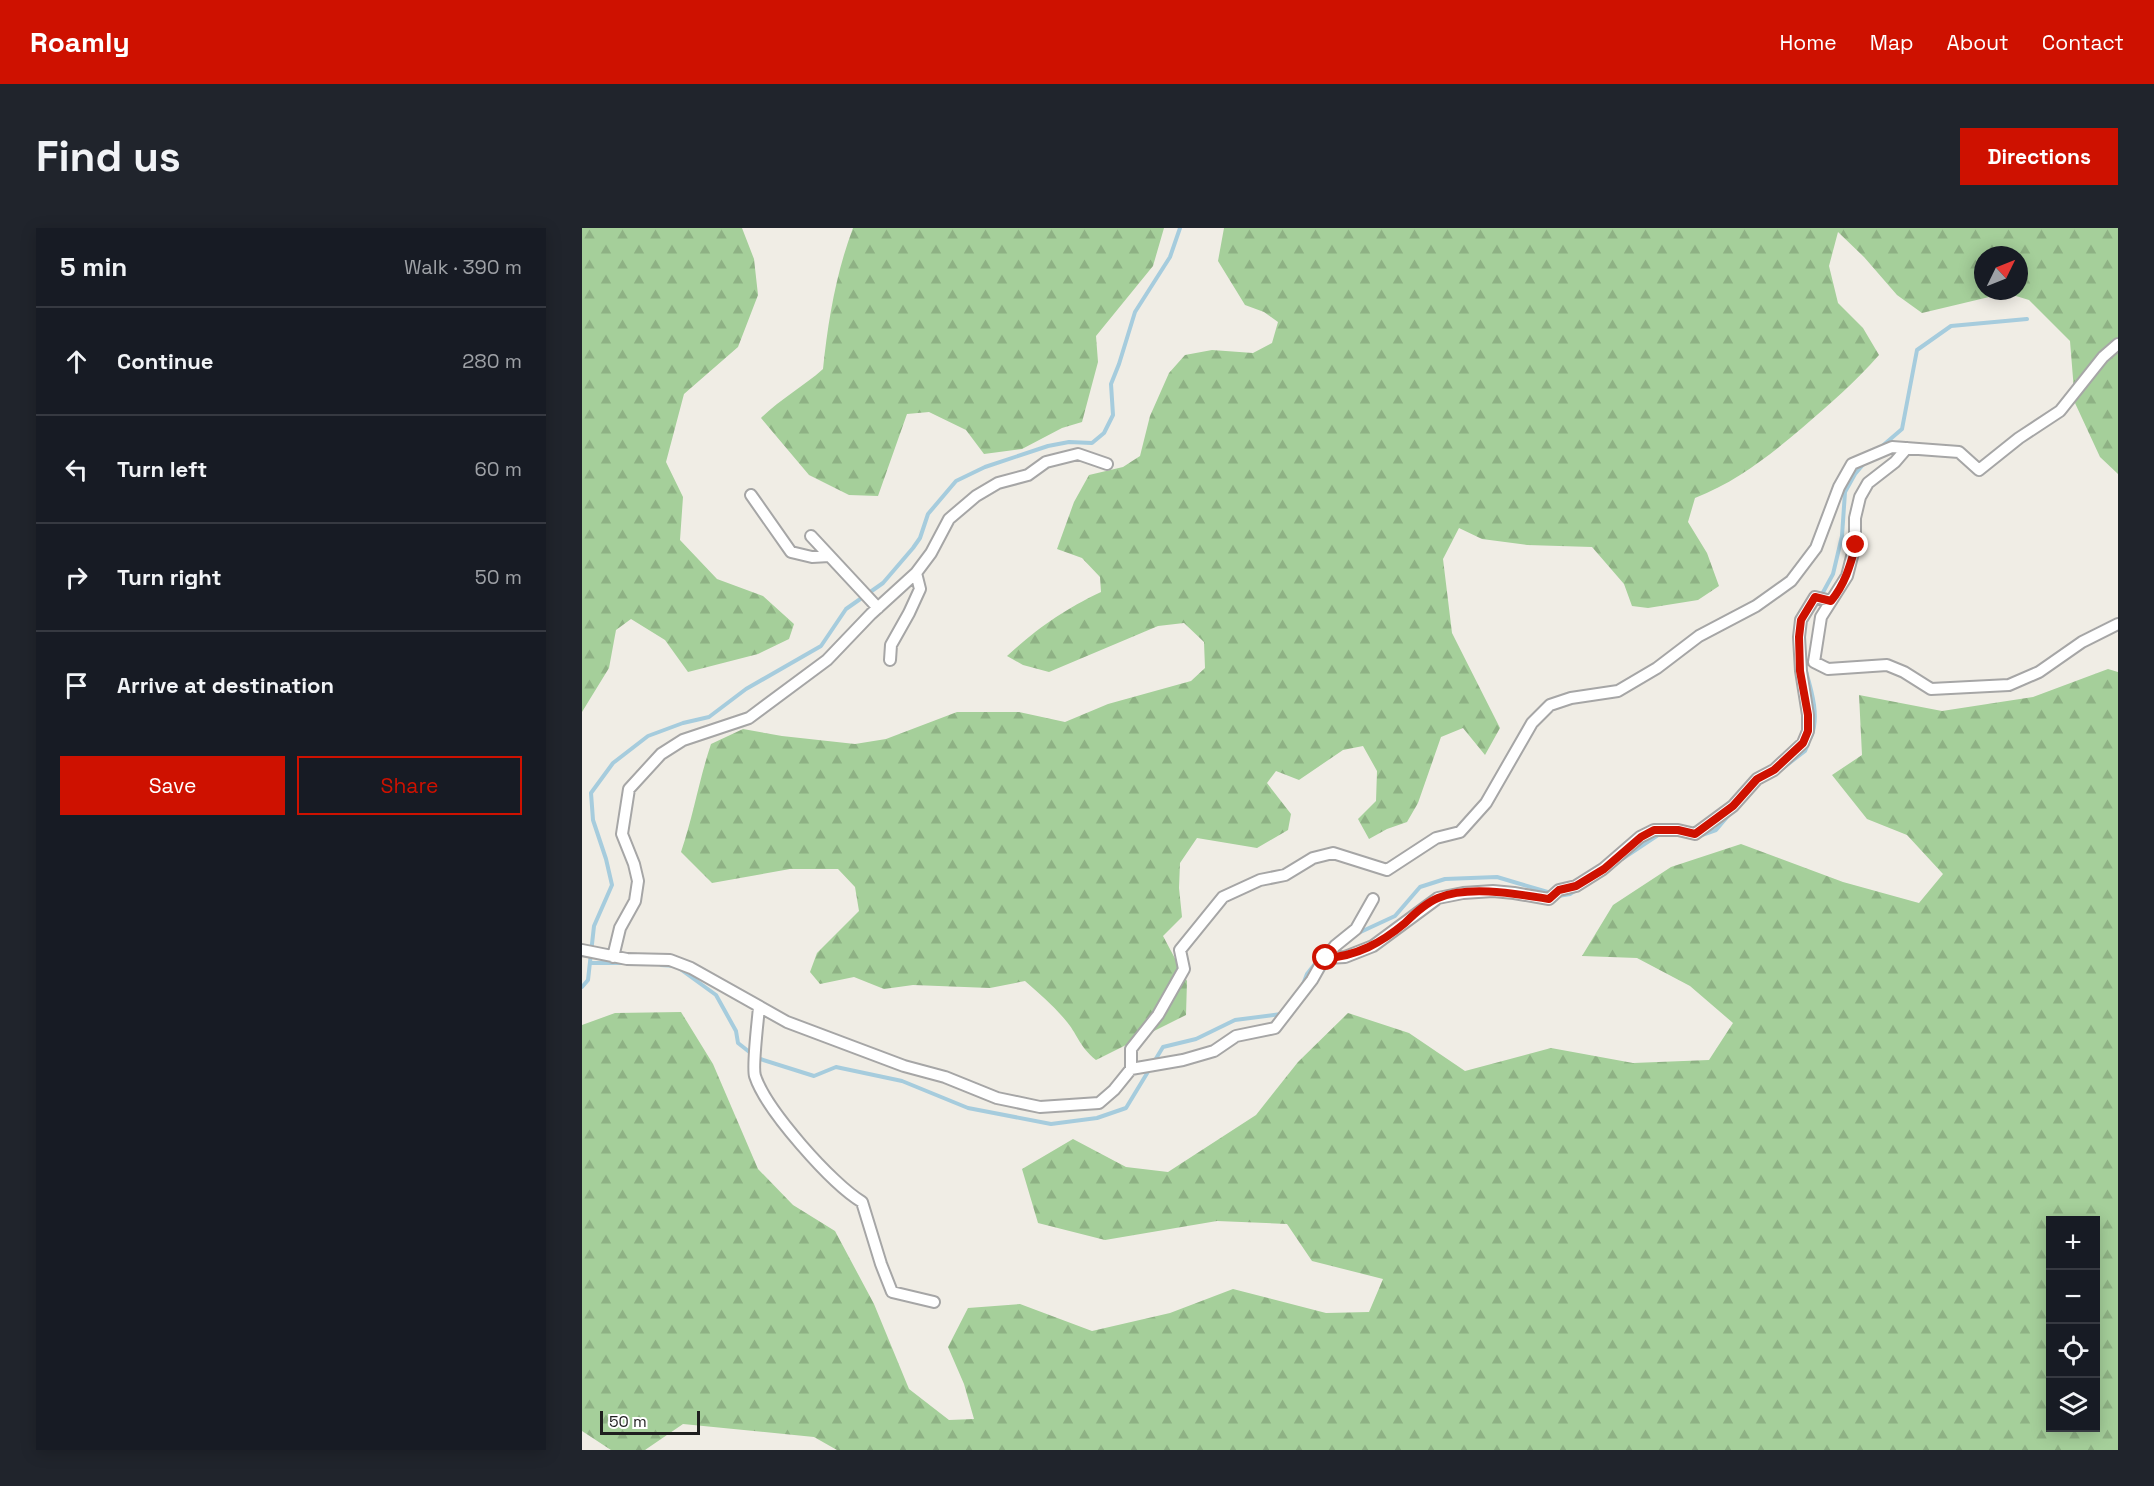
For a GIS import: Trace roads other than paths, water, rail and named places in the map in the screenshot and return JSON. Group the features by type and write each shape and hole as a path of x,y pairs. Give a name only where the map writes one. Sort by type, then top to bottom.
{"street":[{"path":"584,950 627,959 670,960 691,968 787,1022 904,1066 945,1077 997,1098 1040,1107 1099,1103 1114,1090 1131,1069 1131,1049 1158,1015 1184,969 1180,950 1223,897 1260,880 1285,875 1312,858 1333,853 1387,870 1437,838 1460,832 1486,803 1532,723 1550,705 1571,698 1618,691 1657,668 1700,636 1756,606 1791,581 1815,548 1839,487 1852,464 1892,447 1959,452 1980,470 2019,438 2060,411 2103,357 2118,344"},
{"path":"1907,448 1895,462 1868,483 1860,497 1855,518 1856,545 1847,576 1821,617 1814,662 1828,669 1887,665 1904,672 1931,689 2009,685 2039,672 2082,642 2118,624"},
{"path":"613,957 620,928 635,901 638,881 622,834 629,789 661,754 683,740 749,718 827,660 875,605 916,573 931,553 949,519 983,492 998,483 1028,475 1046,462 1078,454 1107,464"},
{"path":"751,495 792,552 812,557 829,556"},
{"path":"811,536 875,605"},
{"path":"890,660 891,645 920,589 916,573"},
{"path":"1326,958 1345,957 1373,946 1438,898 1463,893 1493,891 1549,899 1559,890 1576,886 1604,869 1641,837 1654,830 1678,830 1695,834 1733,806 1757,779 1774,770 1803,743 1808,731 1808,715 1800,671 1801,620 1815,597 1830,601"},
{"path":"1131,1069 1184,1060 1214,1052 1236,1036 1275,1028 1335,946 1356,929 1373,899"},
{"path":"759,1007 754,1075 777,1114 849,1194 862,1202 891,1292 934,1302"}],"waterway":[{"path":"582,987 588,980 594,926 612,885 593,820 591,793 613,763 648,736 683,723 709,717 746,689 821,646 846,609 883,583 913,548 920,538 928,514 956,481 985,467 1048,446 1069,442 1092,443 1104,433 1113,415 1111,384 1135,312 1170,257 1180,228"},
{"path":"1880,448 1902,429 1917,350 1951,326 2027,319"},
{"path":"1821,596 1833,574 1842,536 1845,492 1855,474 1866,461"},
{"path":"1805,668 1815,711 1811,737"},
{"path":"1779,771 1805,751 1808,744"},
{"path":"1699,836 1716,830 1733,810"},
{"path":"1622,859 1661,833"},
{"path":"1354,935 1395,916 1420,887 1445,879 1497,877 1551,893"},
{"path":"1558,896 1570,894 1576,890"},
{"path":"1302,987 1307,974 1329,946"},
{"path":"591,963 623,963"},
{"path":"661,965 676,966 716,995 736,1031 738,1043 757,1058 814,1076 836,1067 902,1081 968,1108 1051,1124 1097,1118 1126,1108 1163,1047 1196,1039 1235,1020 1281,1014"}]}
